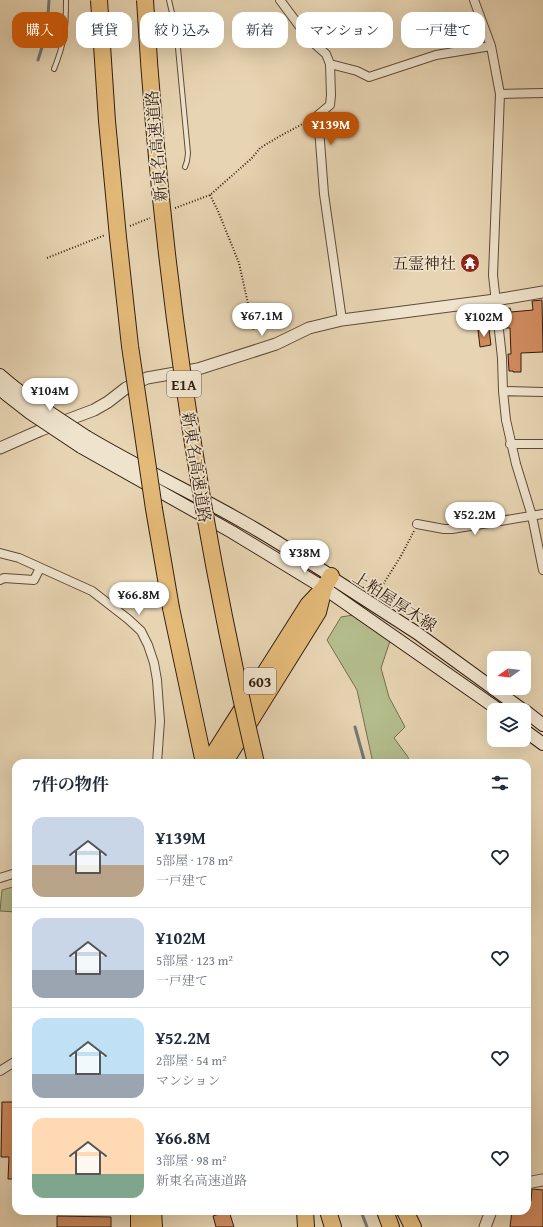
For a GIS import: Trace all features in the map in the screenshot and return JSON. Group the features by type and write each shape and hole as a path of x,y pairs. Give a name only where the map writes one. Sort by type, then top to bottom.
{"highway":[{"path":"99,0 118,237 130,346 154,509 186,706 196,759"},
{"name":"新東名高速道路","path":"145,0 148,64 159,189 173,309 212,560 238,686 255,759"},
{"name":"603","path":"214,759 313,608 327,582"},
{"path":"171,608 211,759"},
{"path":"139,1215 139,1227"},
{"path":"153,1215 154,1227"},
{"path":"305,1215 306,1227"},
{"path":"329,1215 333,1227"},
{"path":"386,1215 391,1227"},
{"path":"407,1215 413,1227"}],"main road":[{"name":"上粕屋厚木線","path":"0,375 7,390 37,404 84,442 123,459 185,490 246,524 327,582 490,703"},
{"name":"上粕屋厚木線","path":"327,582 417,633 514,703"},
{"name":"上粕屋厚木線","path":"531,716 543,725"},
{"path":"531,735 543,744"}],"street":[{"path":"280,0 309,39 326,54 330,64 332,95 330,104 318,116 324,194 342,320"},
{"path":"474,0 491,46 500,94 493,274 502,358 506,420 510,444 532,516 543,570"},
{"path":"330,64 357,71 369,77 436,55 491,46"},
{"path":"500,94 543,93"},
{"path":"0,448 41,430 94,410 108,402 126,388 147,378 198,369 276,344 309,328 342,320 495,300 543,292"},
{"path":"503,391 543,392"},
{"path":"510,444 543,444"},
{"path":"417,524 452,529 543,514"},
{"path":"0,553 19,558 92,591 141,631 148,645 154,663 157,680 160,721 157,759"},
{"path":"0,580 4,578 34,580 40,568"},
{"path":"0,878 12,874"},
{"path":"0,1071 12,1064"},
{"path":"531,1182 543,1180"},
{"path":"485,1227 490,1215"}],"lane":[{"path":"54,69 63,45 66,0"},
{"path":"169,0 176,30 179,56 188,153 185,167"}],"path":[{"path":"173,209 210,195 252,158 260,148 318,116"},
{"path":"210,195 239,263 254,330"},
{"path":"129,226 151,218"},
{"path":"47,258 106,235"},
{"path":"376,596 401,556 417,524"}],"green space":[{"path":"353,615 390,641 381,668 389,697 405,727 394,738 408,759 372,759 357,690 327,640 341,617"},
{"path":"12,887 12,912 0,911 2,890"}],"building":[{"path":"542,300 543,352 521,353 521,372 509,371 508,354 511,354 510,328 504,328 502,309 510,308 511,312 533,310 532,301"},
{"path":"489,329 491,345 480,347 478,330"},
{"path":"2,1102 12,1102 12,1179 8,1179 9,1157 1,1157"},
{"path":"532,1189 543,1190 543,1227 510,1227 512,1215 531,1215"},
{"path":"230,1215 234,1227 216,1227 213,1216"},
{"path":"57,1216 111,1217 111,1227 57,1227"}],"waterway":[{"path":"38,60 47,31 49,0"},
{"path":"355,727 364,759"},
{"path":"362,1215 367,1227"}],"place":[{"name":"五霊神社","path":"470,263"}]}
